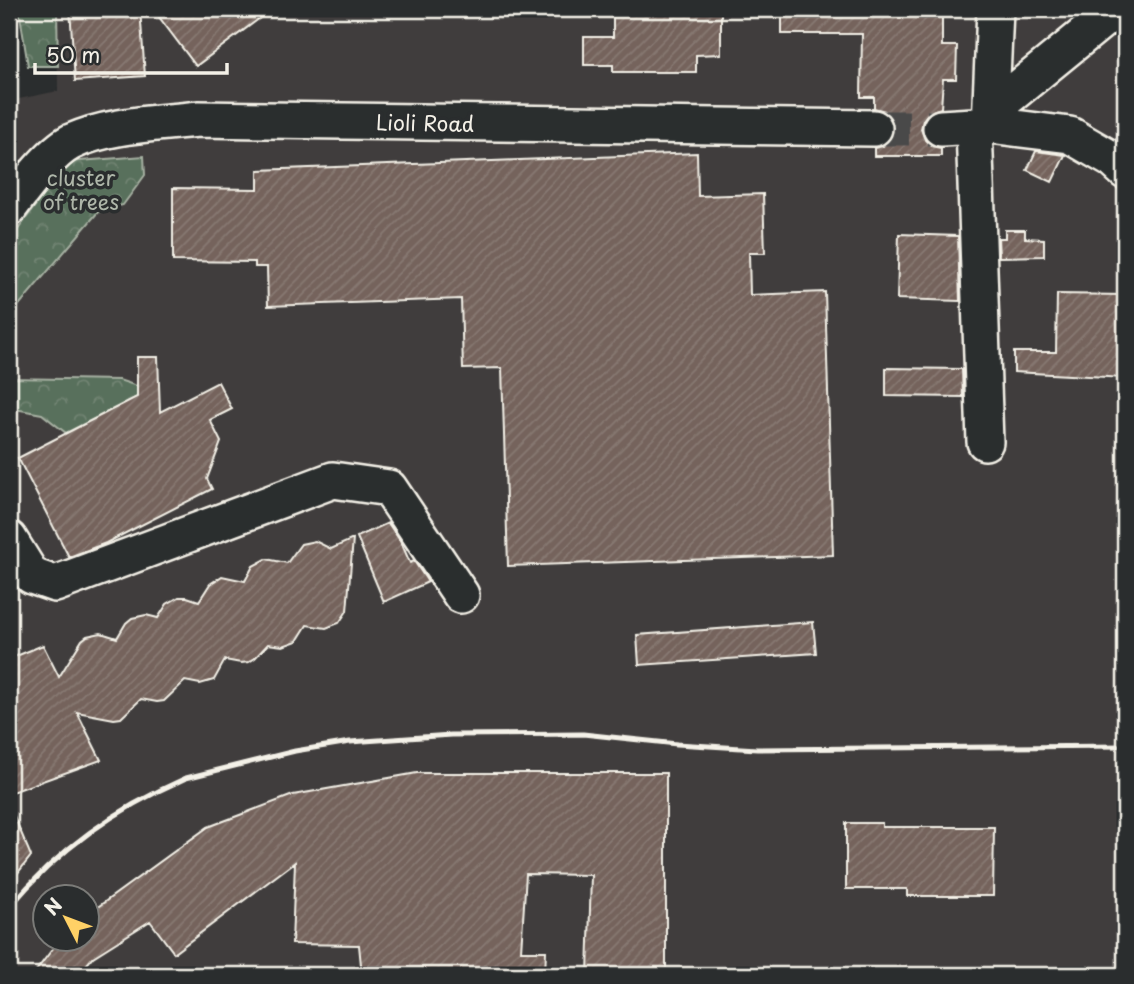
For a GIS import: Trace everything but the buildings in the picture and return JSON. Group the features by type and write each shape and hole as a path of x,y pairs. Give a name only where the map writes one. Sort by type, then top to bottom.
{"street":[{"path":"985,442 974,123 995,9"},
{"path":"974,123 1116,9"},
{"name":"Lioli Road","path":"9,208 33,175 70,143 120,127 198,120 874,128"},
{"path":"974,123 1070,135 1113,160 1125,171"},
{"path":"9,539 32,576 55,584 333,480 389,488 461,594"}],"shaded area":[{"path":"57,9 1125,9 1125,975 9,975 9,101 58,91"}],"green space":[{"path":"19,9 57,9 58,66 28,66"},
{"name":"cluster of trees","path":"144,156 145,175 123,205 98,212 9,317 9,242 67,162"},
{"path":"9,378 119,380 137,386 143,394 66,433 42,414 9,408"}],"tunnel":[{"path":"874,128 941,128"}],"railway":[{"path":"9,908 47,867 68,849 112,817 160,790 186,778 295,751 350,742 451,735 583,734 757,749 1125,746"}]}
